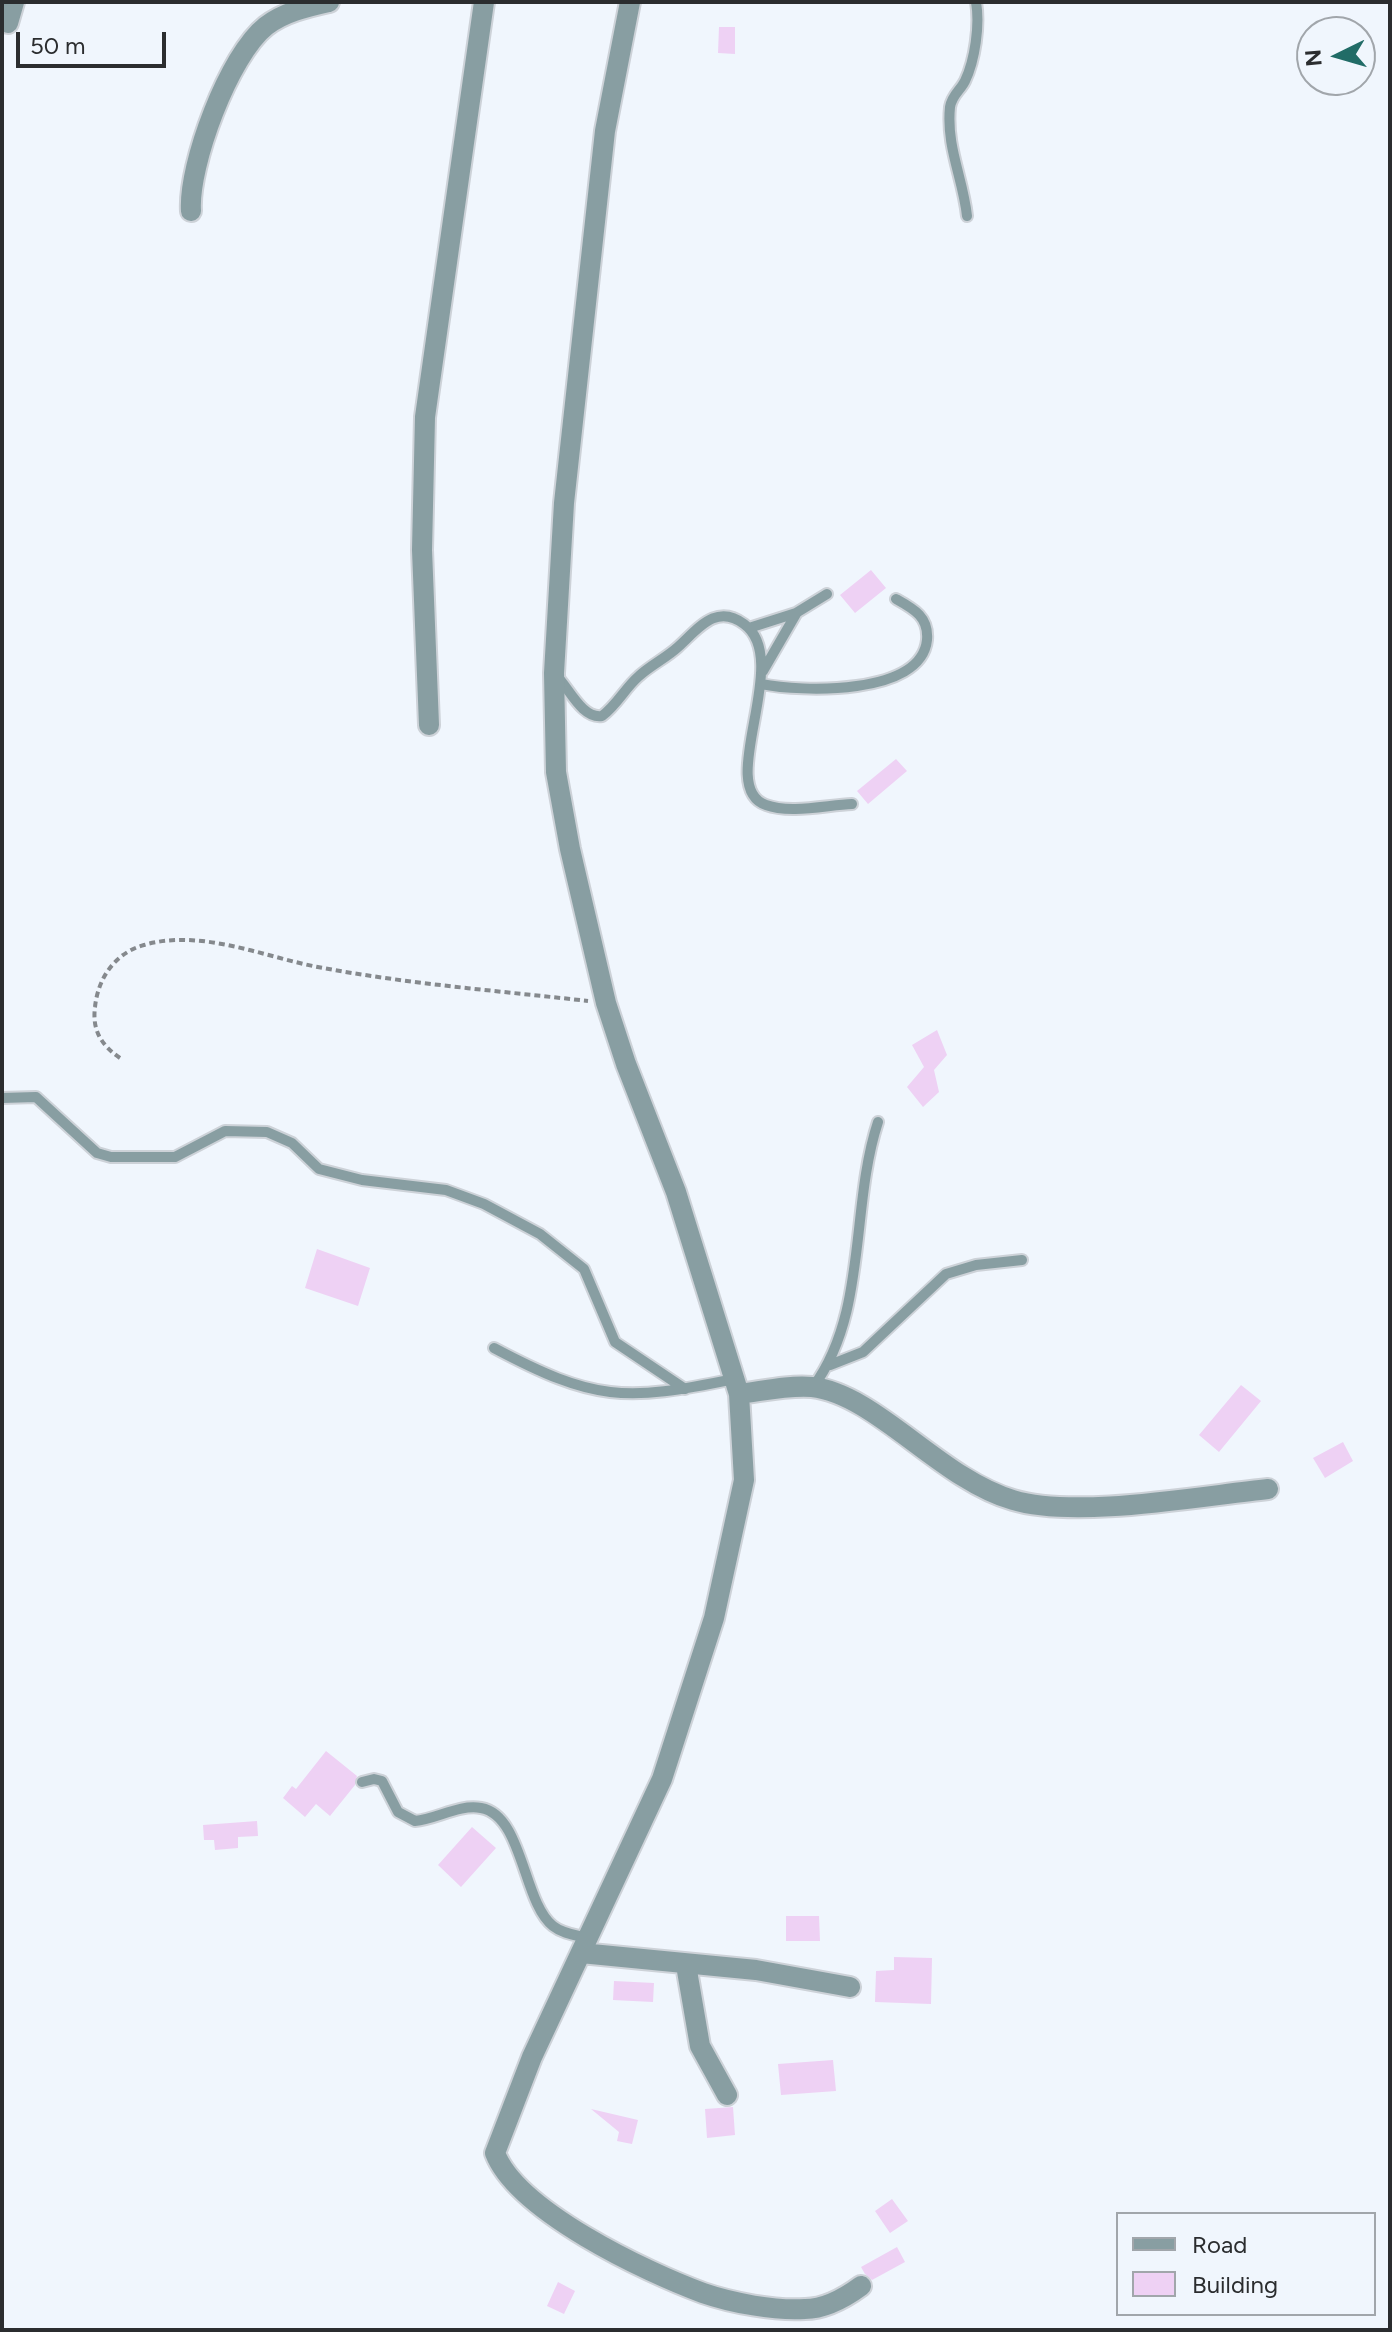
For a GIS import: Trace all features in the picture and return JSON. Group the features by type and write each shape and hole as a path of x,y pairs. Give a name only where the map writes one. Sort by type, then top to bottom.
{"street":[{"path":"8,23 14,2"},
{"path":"191,211 192,179 208,127 248,45 266,26 291,12 329,2"},
{"path":"429,725 422,534 425,417 484,2"},
{"path":"630,2 605,131 559,552 554,673 556,772 570,849 606,1003 626,1064 676,1192 736,1387 744,1480 738,1523 714,1618 662,1779 496,2142 495,2153 501,2169 516,2187 582,2235 613,2253 705,2293 809,2310 846,2297 861,2286"},
{"path":"736,1387 813,1387 841,1395 872,1413 961,1478 1026,1504 1117,1504 1268,1489"},
{"path":"585,1946 686,1965 798,1975 850,1987"},
{"path":"686,1965 700,2046 727,2095"}],"lane":[{"path":"967,216 964,186 952,159 950,112 954,94 967,76 976,37 976,2"},
{"path":"554,673 585,711 598,717 609,711 636,678 679,647 704,620 725,616 749,628 796,613 827,594"},
{"path":"761,684 845,689 908,671 925,652 926,623 919,613 896,599"},
{"path":"796,613 763,671 748,777 756,800 775,807 852,804"},
{"path":"749,628 763,671"},
{"path":"2,1098 36,1097 97,1153 111,1157 175,1157 225,1131 267,1132 292,1143 319,1169 345,1173 362,1180 446,1190 484,1204 572,1256 584,1269 599,1296 611,1337 685,1389"},
{"path":"813,1387 830,1365 849,1293 864,1176 878,1122"},
{"path":"830,1365 863,1352 946,1274 976,1265 1022,1260"},
{"path":"494,1348 539,1372 612,1395 736,1387"},
{"path":"362,1782 382,1781 398,1812 415,1821 461,1809 481,1808 492,1812 509,1833 539,1910 551,1925 585,1946"}],"path":[{"path":"120,1058 110,1051 97,1032 94,1014 100,983 128,952 161,941 202,941 325,968 606,1003"}],"building":[{"path":"719,27 735,27 735,54 718,53"},
{"path":"871,570 886,588 855,613 840,595"},
{"path":"896,759 907,771 868,804 857,791"},
{"path":"937,1030 947,1055 934,1070 939,1092 923,1107 907,1087 924,1067 912,1045"},
{"path":"317,1249 370,1268 358,1306 305,1288"},
{"path":"1241,1385 1261,1401 1219,1452 1199,1435"},
{"path":"1343,1442 1353,1461 1325,1478 1313,1458"},
{"path":"326,1751 357,1776 355,1785 330,1816 316,1804 305,1817 283,1798 292,1786 296,1789"},
{"path":"257,1821 258,1836 238,1837 238,1848 215,1850 214,1840 204,1840 203,1825"},
{"path":"472,1827 496,1848 461,1887 438,1865"},
{"path":"786,1916 819,1916 820,1941 786,1941"},
{"path":"894,1957 932,1958 931,2004 875,2002 876,1971 894,1970"},
{"path":"614,1981 654,1983 653,2002 613,2000"},
{"path":"833,2060 836,2091 781,2095 778,2064"},
{"path":"733,2107 735,2135 707,2138 705,2109"},
{"path":"591,2109 638,2120 632,2144 617,2141 619,2132"},
{"path":"892,2199 908,2221 890,2233 875,2211"},
{"path":"897,2247 905,2262 872,2280 865,2274 861,2267"},
{"path":"558,2282 575,2291 564,2314 547,2306"}]}
